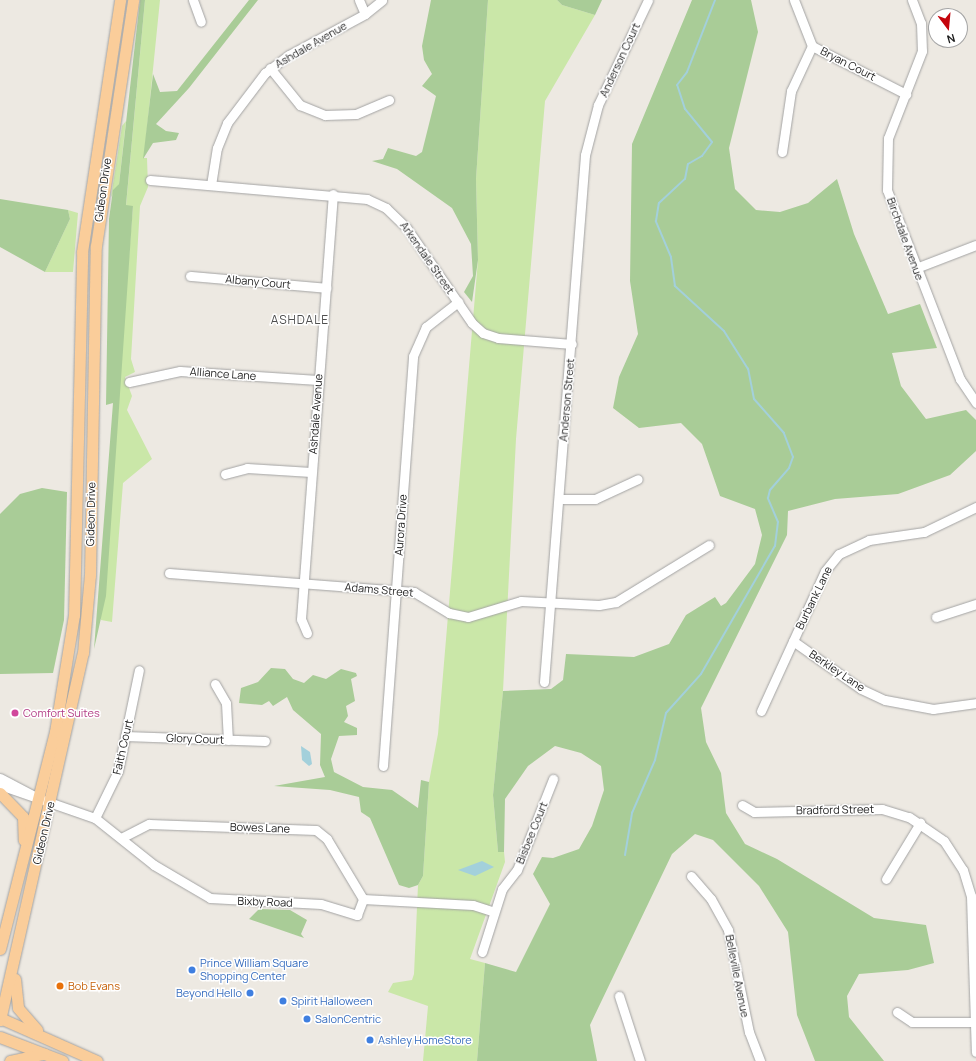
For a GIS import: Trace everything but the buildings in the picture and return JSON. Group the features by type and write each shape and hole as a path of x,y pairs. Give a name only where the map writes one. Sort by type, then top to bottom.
{"main road":[{"name":"Gideon Drive","path":"0,946 39,799 64,686 74,615 79,480 84,227 120,0"},
{"name":"Gideon Drive","path":"0,1019 52,802 83,654 90,575 96,246 133,0"},
{"path":"79,480 92,480"},
{"path":"0,793 23,817 25,849"},
{"path":"14,963 16,1001 41,1033"},
{"path":"0,1019 41,1033 97,1061"},
{"path":"0,1037 47,1053 63,1061"},
{"path":"10,1061 47,1053"}],"street":[{"path":"193,0 201,22"},
{"path":"359,0 365,14"},
{"name":"Ashdale Avenue","path":"211,185 217,148 227,123 270,68 365,14 382,0"},
{"name":"Anderson Court","path":"593,120 648,0"},
{"name":"Bryan Court","path":"794,0 812,46 906,94"},
{"name":"Birchdale Avenue","path":"912,0 921,23 922,51 888,138 885,176 891,204 960,379 976,403"},
{"path":"782,152 791,91 812,46"},
{"path":"270,68 300,104 325,115 356,114 388,100"},
{"name":"Anderson Street","path":"544,682 572,344 585,155 593,120"},
{"name":"Arkendale Street","path":"150,180 333,194 367,199 393,214 476,328 490,336 572,344"},
{"name":"Ashdale Avenue","path":"307,633 301,619 303,584 333,194"},
{"path":"916,268 976,245"},
{"name":"Albany Court","path":"190,276 326,288"},
{"name":"Aurora Drive","path":"383,766 414,350 426,327 458,302"},
{"name":"Alliance Lane","path":"129,382 180,371 318,380"},
{"path":"225,474 247,468 311,472"},
{"path":"559,499 595,499 638,479"},
{"name":"Burbank Lane","path":"761,711 825,572 839,554 869,540 924,532 976,507"},
{"name":"Adams Street","path":"169,573 396,590 422,595 449,613 466,616 521,601 600,605 616,602 709,545"},
{"path":"936,617 976,604"},
{"name":"Berkley Lane","path":"793,641 861,689 885,700 933,709 976,703"},
{"name":"Faith Court","path":"95,818 113,785 139,670"},
{"path":"215,684 226,703 228,740"},
{"name":"Glory Court","path":"125,736 265,741"},
{"path":"0,778 39,799"},
{"name":"Bisbee Court","path":"482,952 502,889 517,870 553,779"},
{"path":"0,786 39,799"},
{"name":"Bixby Road","path":"39,799 52,802 95,818 123,837 154,865 200,894 217,900 320,904 357,915 363,899"},
{"name":"Bradford Street","path":"742,805 754,812 882,809 920,822 948,846 968,883 973,907 974,1022 976,1052"},
{"path":"886,879 920,822"},
{"name":"Bowes Lane","path":"123,837 149,824 316,830 327,838 363,899"},
{"name":"Belleville Avenue","path":"691,876 714,903 728,930 749,1032 760,1061"},
{"path":"363,899 473,905 494,912"},
{"path":"619,996 640,1061"},
{"path":"896,1012 912,1022 974,1022"}],"green space":[{"path":"140,0 145,0 126,205 133,206 106,596 94,649 113,403 106,405 109,219 113,190 119,184"},
{"path":"145,0 160,0 144,158 147,158 148,187 140,206 131,359 135,372 125,377 132,396 127,410 152,459 123,483 112,622 101,620 101,608 133,206 126,206"},
{"path":"249,0 258,0 189,88 156,124 166,131 179,133 176,140 153,143 143,159 153,74 160,92 177,91"},
{"path":"431,0 488,0 476,179 478,260 472,302 464,292 473,276 471,244 452,208 397,169 372,161 383,159 388,148 416,156 422,152 436,96 422,86 432,74 424,60 422,46"},
{"path":"488,0 557,0 562,5 595,15 545,101 516,439 503,691 493,795 498,852 504,852 505,862 470,959 485,963 477,1061 423,1061 428,1006 388,992 393,983 412,980 414,974 418,885 423,876 429,782 438,734 478,260 476,179"},
{"path":"557,0 602,0 595,15 562,5"},
{"path":"692,0 751,0 758,32 729,148 735,189 756,210 780,212 808,203 837,179 854,234 888,314 920,304 937,348 892,353 901,386 926,419 966,410 976,420 976,451 950,475 898,494 835,499 788,511 787,535 701,708 706,742 721,773 726,813 745,844 777,859 874,918 926,925 934,963 908,970 859,974 847,996 849,1017 884,1061 815,1061 797,1015 788,932 759,886 713,840 695,834 672,854 590,1025 597,1061 477,1061 485,963 516,972 550,904 533,874 542,857 553,858 579,849 592,826 604,790 601,766 581,753 555,746 528,766 505,799 504,852 498,852 493,795 503,691 551,689 563,680 566,654 634,657 669,644 686,615 715,597 721,606 726,603 755,564 762,535 755,509 720,496 702,444 681,423 639,428 613,408 619,377 638,334 630,281 632,144"},
{"path":"126,121 119,184 111,197 122,126"},
{"path":"0,199 68,210 70,219 45,272 0,247"},
{"path":"68,210 78,213 73,272 45,272 70,219"},
{"path":"42,488 67,492 64,620 53,673 0,674 0,514 20,494"},
{"path":"271,668 285,669 293,679 304,683 313,675 326,679 341,669 356,673 357,676 351,679 355,701 346,706 348,716 344,722 357,728 357,735 339,736 331,759 334,772 363,787 392,790 418,808 421,780 429,782 423,876 418,885 409,888 399,885 370,818 361,812 359,797 330,790 274,786 325,777 320,765 321,734 293,710 287,697 273,706 269,701 262,705 239,703 241,688 258,682"},
{"path":"259,909 290,910 307,920 301,934 304,938 249,919"}],"water":[{"path":"301,746 310,752 312,764 309,766 302,760"},
{"path":"482,861 494,867 475,876 458,870"}],"waterway":[{"path":"625,855 632,813 655,760 666,713 701,674 775,546 778,522 768,498 770,490 789,468 793,457 784,433 754,399 748,369 724,331 675,286 671,257 656,221 659,203 685,179 688,164 702,156 712,142 685,109 677,85 687,72 715,0"}],"place":[{"name":"Comfort Suites","path":"15,713"},
{"name":"Prince William Square Shopping Center","path":"192,970"},
{"name":"Bob Evans","path":"60,986"},
{"name":"Beyond Hello","path":"250,993"},
{"name":"Spirit Halloween","path":"283,1001"},
{"name":"SalonCentric","path":"307,1019"},
{"name":"Ashley HomeStore","path":"370,1040"}],"district":[{"name":"ASHDALE","path":"300,320"}]}
